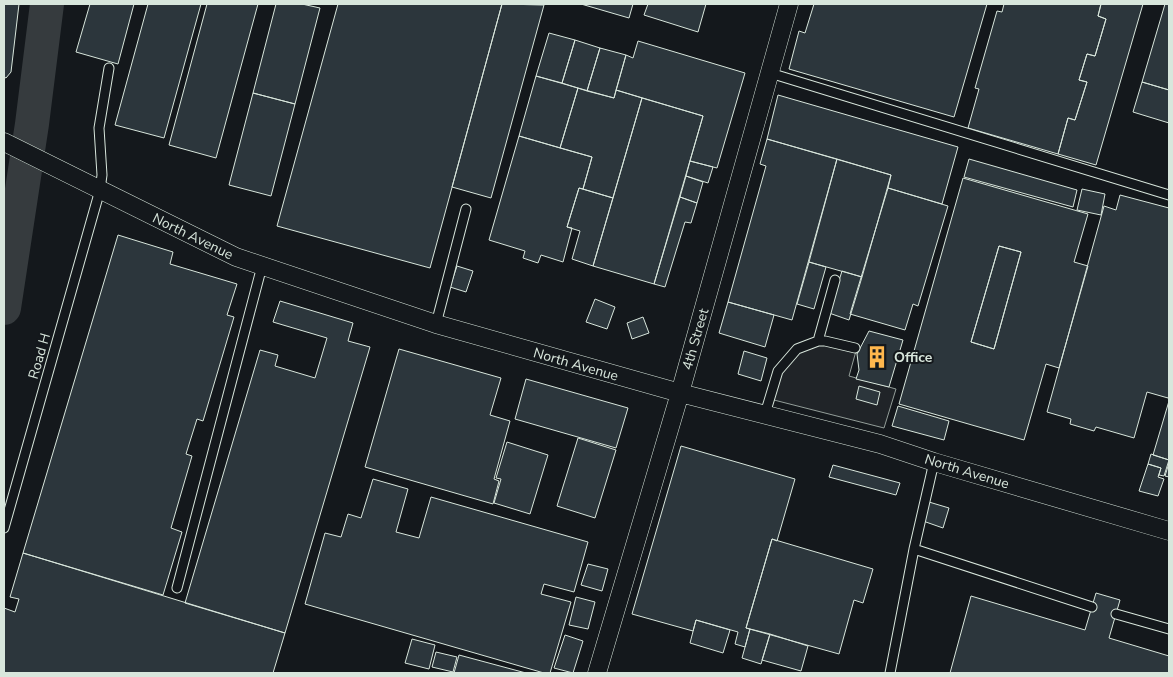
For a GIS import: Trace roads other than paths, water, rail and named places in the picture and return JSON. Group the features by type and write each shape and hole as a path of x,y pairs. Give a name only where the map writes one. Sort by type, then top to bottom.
{"street":[{"name":"4th Street","path":"597,673 680,393 789,4"},
{"name":"North Avenue","path":"9,144 236,258 436,324 680,393 880,444 934,462 1169,530"}],"lane":[{"name":"Road H","path":"4,528 100,190 102,164 99,128 109,68"},
{"path":"770,73 1169,195"},
{"path":"436,324 466,209"},
{"path":"177,588 262,266"},
{"path":"818,341 835,280"},
{"path":"765,414 778,371 797,349 818,341 855,348"},
{"path":"890,673 914,550 934,462"},
{"path":"914,550 1092,607"},
{"path":"1116,614 1169,629"}],"waterway":[{"path":"4,308 32,124 47,4"}],"place":[{"name":"Office","path":"877,357"}]}
